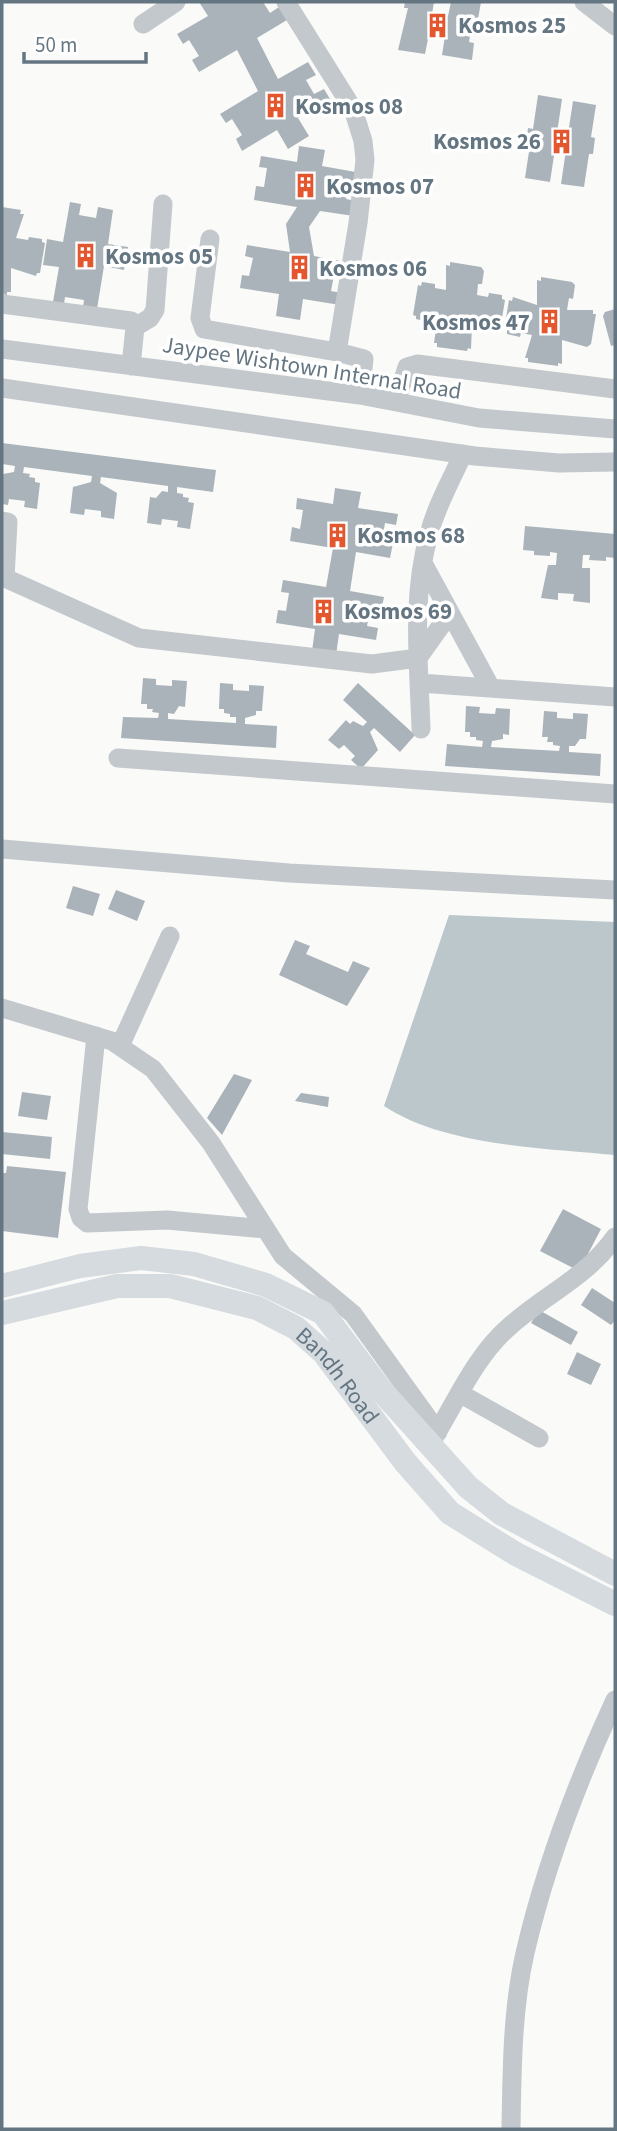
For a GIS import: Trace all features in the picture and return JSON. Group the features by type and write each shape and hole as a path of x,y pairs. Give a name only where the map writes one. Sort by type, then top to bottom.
{"main road":[{"name":"Bandh Road","path":"2,1286 80,1266 141,1258 194,1264 266,1285 323,1313 380,1389 434,1438 468,1488 502,1514 615,1574"},
{"name":"Bandh Road","path":"2,1313 117,1286 170,1286 257,1308 296,1328 324,1353 405,1462 450,1513 516,1554 615,1604"},
{"path":"450,1513 468,1488"}],"street":[{"path":"143,24 176,2"},
{"path":"286,2 353,108 363,141 365,160 358,223 337,352"},
{"path":"584,2 615,26"},
{"path":"135,327 150,318 155,310 163,204"},
{"path":"210,239 200,318 204,330 364,359 360,395"},
{"path":"2,304 131,321 135,327 131,366"},
{"name":"Jaypee Wishtown Internal Road","path":"2,349 360,395 479,418 615,429"},
{"path":"396,402 404,372 407,367 417,365 615,389"},
{"path":"2,388 463,454 559,463 615,462"},
{"path":"421,729 417,603 423,563 434,519 463,454"},
{"path":"2,521 8,522 5,578 139,638 372,664 418,657 450,613"},
{"path":"423,563 491,688"},
{"path":"420,683 615,697"},
{"path":"118,758 615,794"},
{"path":"2,849 289,873 615,890"},
{"path":"120,1046 170,936"},
{"path":"2,1013 96,1036 120,1046 153,1069 192,1118 290,1265 337,1299 363,1326 434,1438 492,1344 510,1325 589,1269 615,1237"},
{"path":"96,1036 78,1209 81,1218 87,1223 167,1220 266,1228"},
{"path":"461,1394 539,1438"},
{"path":"511,2129 512,2056 525,1954 549,1871 615,1700"}],"shaded area":[{"path":"449,915 615,922 615,1155 527,1147 465,1137 435,1130 384,1106"}],"building":[{"path":"199,2 263,2 270,13 279,7 287,20 257,38 278,79 308,62 316,75 306,80 314,94 324,89 330,99 298,118 309,136 288,149 277,130 242,151 236,139 242,135 232,119 226,123 220,114 258,91 237,50 199,72 192,60 199,56 189,40 183,44 177,34 208,16"},
{"name":"Kosmos 25","path":"405,2 434,2 432,14 448,16 451,2 481,2 478,19 473,18 469,42 474,43 472,60 442,55 445,36 429,34 425,54 398,50 408,8 404,8"},
{"name":"Kosmos 26","path":"538,95 562,99 557,133 568,134 573,101 596,105 591,137 595,138 593,154 589,154 584,187 561,184 566,150 555,149 550,182 525,178 530,145 526,145 528,128 533,129"},
{"path":"299,146 325,150 322,166 361,173 360,183 349,182 346,199 356,201 354,216 320,211 309,227 314,256 347,262 345,277 334,275 331,291 342,293 340,305 303,299 300,320 276,316 279,294 240,288 242,275 249,276 253,258 245,256 247,245 290,252 286,224 297,207 254,200 256,186 264,187 267,168 259,167 261,156 297,162"},
{"name":"Kosmos 05","path":"70,202 81,204 79,215 96,218 98,207 113,210 108,244 128,247 124,270 104,266 97,309 83,307 84,300 65,297 64,304 53,302 59,267 43,265 47,239 63,242"},
{"path":"2,207 21,210 20,214 24,214 16,238 42,239 45,243 40,273 36,276 11,268 11,292 7,292 7,295 2,294"},
{"path":"450,262 481,267 484,271 482,284 478,284 477,295 502,295 505,300 500,330 497,329 496,333 472,325 471,349 468,348 467,351 437,347 437,343 434,343 436,329 440,330 441,320 430,318 429,322 416,319 413,315 418,285 421,286 422,282 435,284 435,288 446,290 446,265 450,266"},
{"name":"Kosmos 47","path":"541,277 572,282 575,285 573,299 569,298 567,310 593,310 593,314 596,314 591,344 587,347 562,340 562,364 558,363 558,366 528,362 528,358 525,358 532,335 521,333 520,337 507,334 507,330 504,330 509,300 512,301 513,297 537,305 537,280 541,281"},
{"path":"615,309 615,345 611,346 603,316 605,312"},
{"path":"2,443 216,470 213,492 177,487 177,493 189,498 188,502 194,503 190,529 177,527 178,521 162,519 161,525 147,523 150,497 156,498 162,491 168,492 168,486 101,477 100,483 117,493 114,519 101,517 101,511 85,509 84,515 70,513 73,487 91,482 92,476 24,467 23,473 30,474 29,477 40,483 37,509 24,507 25,501 9,499 8,505 2,504 3,474 14,472 15,466 2,464"},
{"path":"335,488 361,492 358,508 398,514 396,525 385,523 382,541 393,543 390,558 356,552 350,591 384,597 381,612 370,610 367,626 378,628 376,640 339,634 336,655 312,651 315,629 276,623 278,610 286,611 289,593 281,592 283,580 326,587 333,548 290,541 292,527 300,529 303,510 296,509 297,498 333,504"},
{"path":"525,526 615,534 615,558 606,557 606,561 589,560 590,555 583,555 582,568 590,568 590,603 573,601 574,594 558,593 558,600 541,598 548,565 556,565 557,553 550,552 550,556 534,555 534,551 523,550"},
{"path":"143,678 156,679 156,685 172,686 172,680 187,681 185,707 179,706 174,714 168,713 168,719 236,723 236,717 230,717 230,714 224,713 224,709 219,709 220,683 233,684 233,690 249,691 249,685 264,686 262,711 256,711 256,715 245,718 245,724 277,726 276,748 121,738 123,717 158,718 159,713 147,709 147,704 141,704"},
{"path":"358,683 415,735 400,752 374,728 370,732 378,750 361,769 351,760 355,756 344,745 339,749 328,740 346,720 350,724 353,721 363,726 367,722 343,700"},
{"path":"466,706 480,707 479,713 495,714 496,708 510,709 509,735 503,734 503,739 492,741 491,747 559,751 560,746 547,742 548,737 542,737 544,711 557,712 557,718 573,719 573,713 588,714 586,739 580,739 575,746 569,746 569,752 601,754 600,776 445,766 447,744 482,747 483,741 470,737 470,732 465,732"},
{"path":"73,886 100,894 93,916 66,908"},
{"path":"116,890 145,901 137,921 108,909"},
{"path":"295,940 310,946 306,954 348,972 353,961 370,968 347,1006 279,975"},
{"path":"234,1074 252,1080 222,1135 207,1118"},
{"path":"22,1092 51,1096 47,1120 18,1116"},
{"path":"301,1093 329,1097 328,1107 295,1101"},
{"path":"2,1132 52,1137 50,1159 2,1154"},
{"path":"7,1166 66,1172 58,1238 2,1231 2,1173 6,1173"},
{"path":"563,1209 601,1229 579,1271 540,1251"},
{"path":"592,1288 615,1303 615,1320 611,1325 581,1305"},
{"path":"539,1310 578,1332 571,1345 531,1323"},
{"path":"577,1352 601,1364 591,1385 567,1374"}],"place":[{"name":"Kosmos 25","path":"438,25"},
{"name":"Kosmos 08","path":"275,106"},
{"name":"Kosmos 26","path":"561,141"},
{"name":"Kosmos 07","path":"306,186"},
{"name":"Kosmos 05","path":"85,256"},
{"name":"Kosmos 06","path":"299,268"},
{"name":"Kosmos 47","path":"550,322"},
{"name":"Kosmos 68","path":"337,535"},
{"name":"Kosmos 69","path":"324,611"}]}
